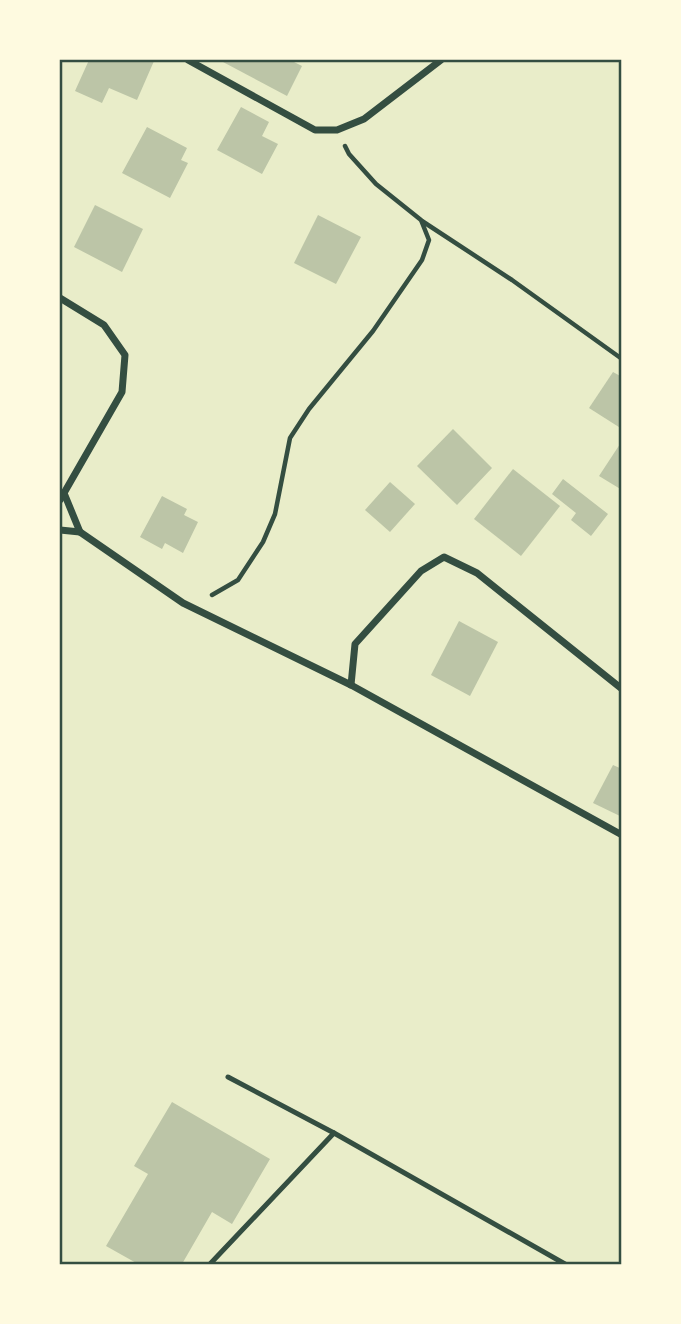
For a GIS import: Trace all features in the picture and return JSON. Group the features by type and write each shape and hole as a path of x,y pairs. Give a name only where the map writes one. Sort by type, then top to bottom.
{"street":[{"path":"188,60 315,130 337,130 365,119 441,60"},
{"path":"60,298 104,324 125,355 122,393 62,497 80,532 183,603 351,685 621,835"},
{"path":"60,530 80,532"},
{"path":"351,685 355,644 421,571 444,558 477,573 621,689"}],"lane":[{"path":"229,1077 334,1133 565,1265"},
{"path":"211,1265 334,1133"}],"path":[{"path":"337,130 349,154 376,184 421,220 512,280 621,359"},
{"path":"183,603 200,601 238,580 263,542 275,514 290,438 309,409 373,331 422,260 429,240 421,220"}],"building":[{"path":"89,60 154,61 137,100 109,88 102,103 75,91"},
{"path":"290,60 302,66 287,96 223,62"},
{"path":"241,107 269,122 262,136 278,144 262,174 217,150"},
{"path":"147,127 187,148 181,160 188,163 170,198 122,173"},
{"path":"95,205 143,229 122,272 74,247"},
{"path":"318,215 361,237 336,284 294,263"},
{"path":"613,372 622,377 622,429 589,408"},
{"path":"453,429 492,468 457,505 417,466"},
{"path":"622,441 622,490 599,476"},
{"path":"513,469 560,506 521,556 474,519"},
{"path":"563,479 608,514 591,536 571,520 576,513 552,494"},
{"path":"390,482 415,504 390,532 365,510"},
{"path":"162,496 187,509 184,515 198,522 183,553 165,543 162,549 140,537"},
{"path":"459,621 498,642 470,696 431,675"},
{"path":"613,765 622,769 622,817 593,803"},
{"path":"172,1102 270,1159 232,1224 212,1212 182,1264 138,1264 106,1246 148,1174 134,1166"}]}
